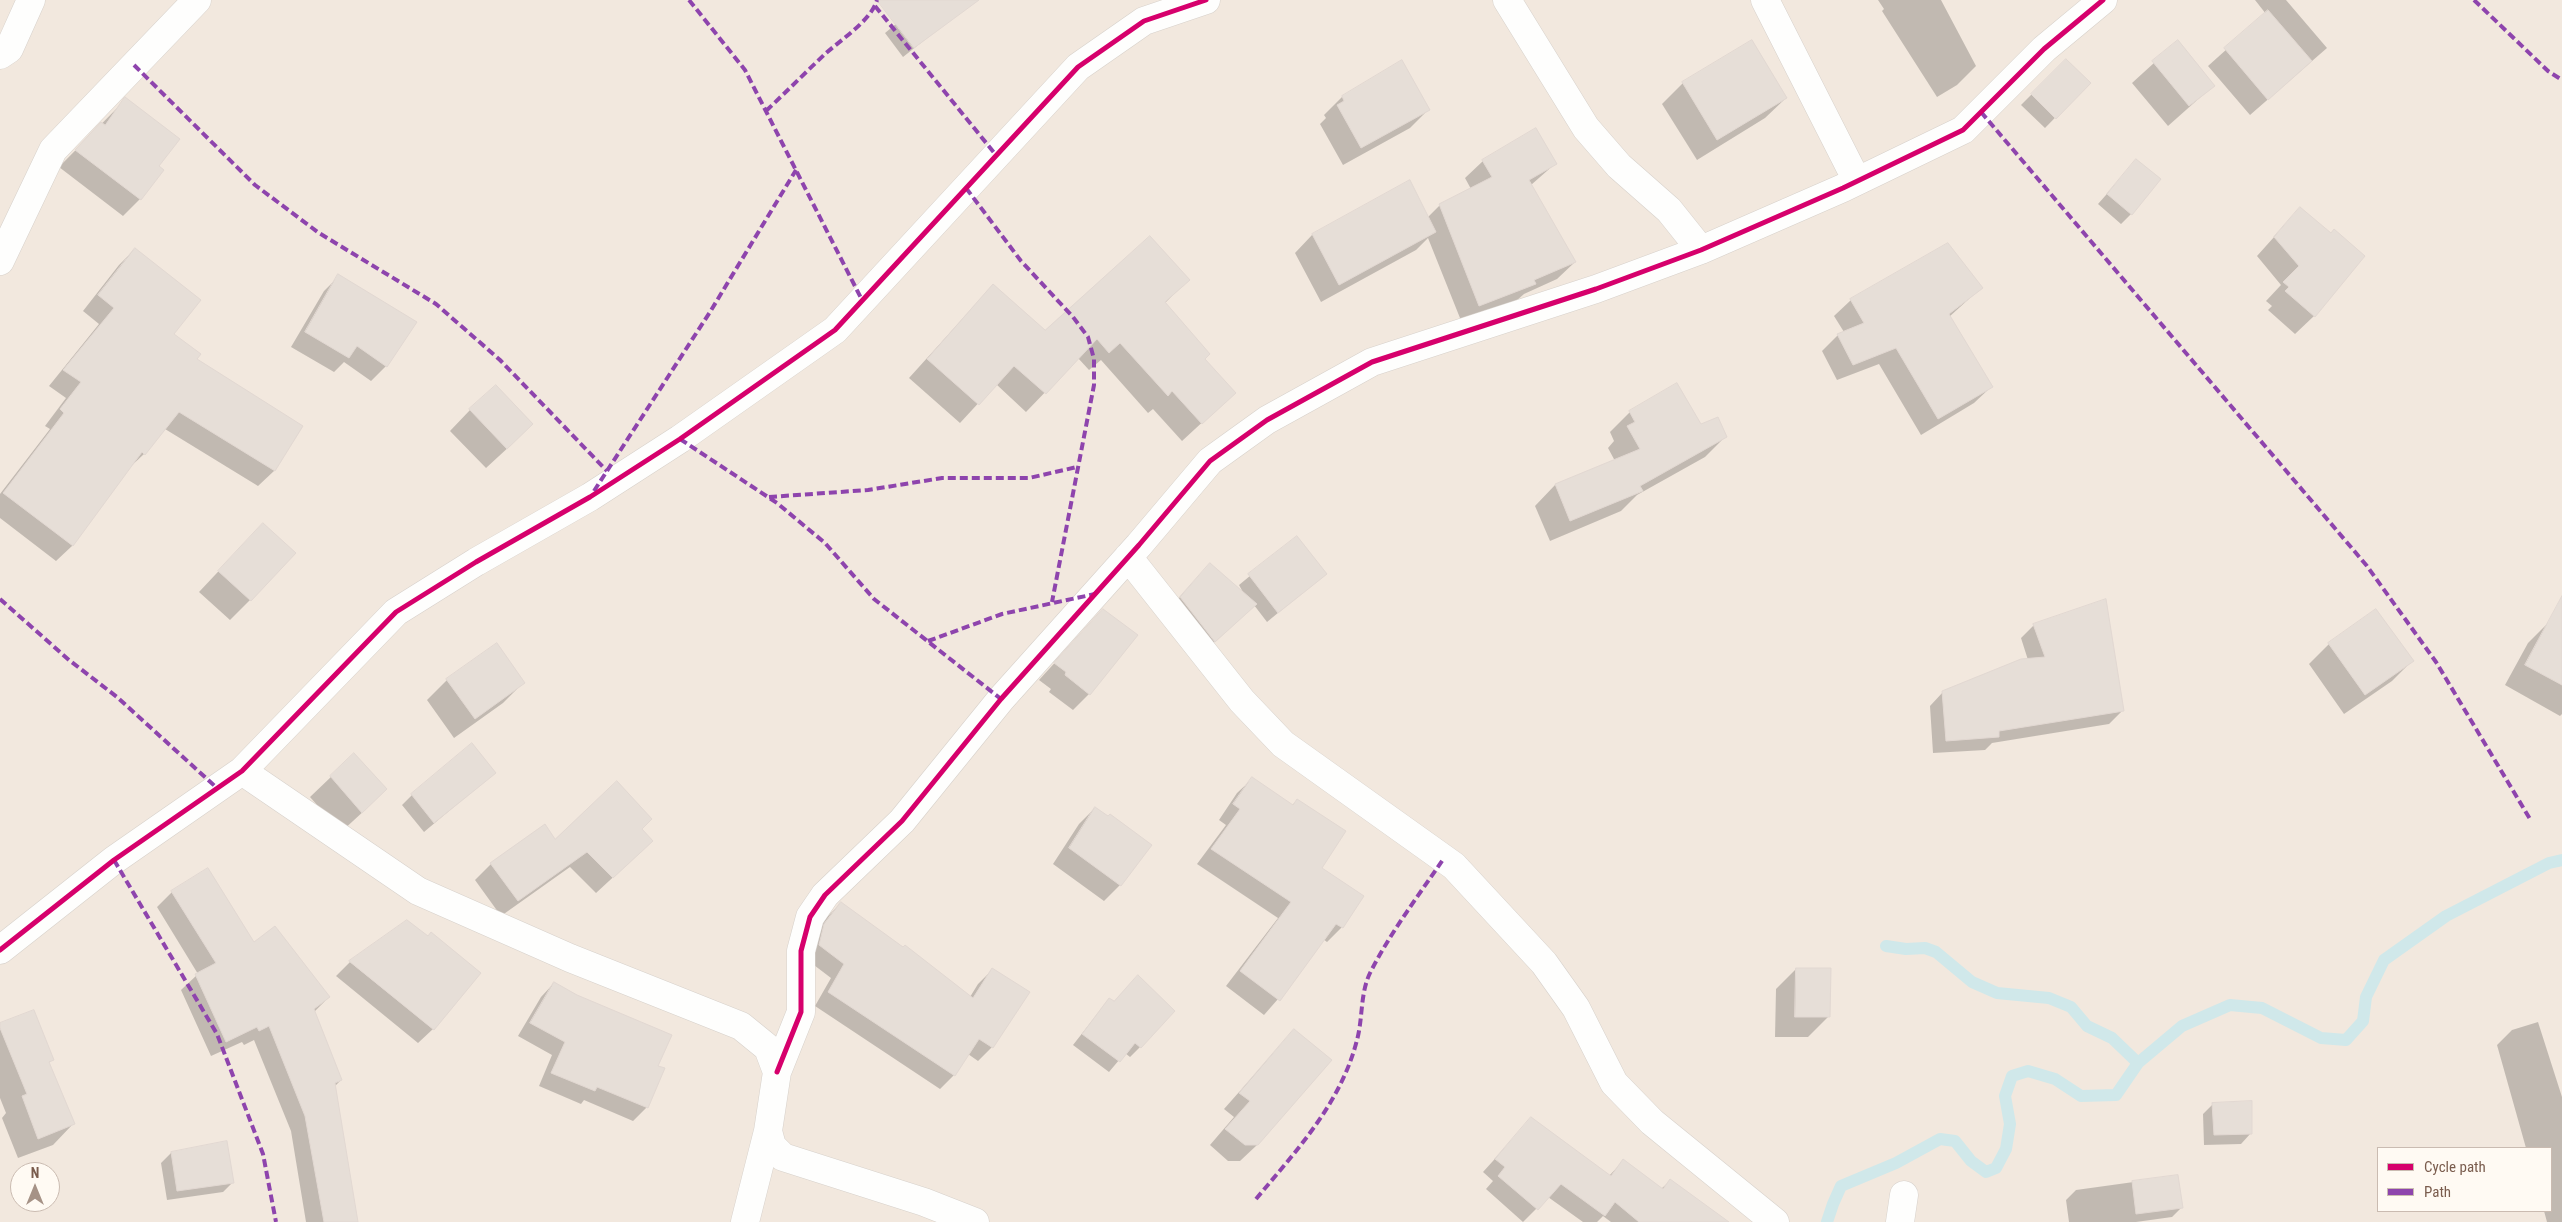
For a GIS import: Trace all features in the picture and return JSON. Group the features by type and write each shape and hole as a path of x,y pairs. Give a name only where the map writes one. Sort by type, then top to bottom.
{"street":[{"path":"0,55 8,49 31,0"},
{"path":"0,261 53,150 197,0"},
{"path":"0,950 114,860 242,771 396,612 476,562 590,497 680,439 835,330 1078,67 1144,21 1206,0"},
{"path":"1507,0 1586,128 1619,166 1668,210 1701,250"},
{"path":"1765,0 1857,181"},
{"path":"745,1222 768,1131 777,1072 801,1012 801,951 810,917 825,895 902,821 1001,699 1128,557 1210,461 1267,420 1372,362 1596,289 1701,250 1857,181 1963,130 2044,49 2104,0"},
{"path":"1128,557 1242,701 1283,744 1454,866 1544,963 1576,1008 1614,1083 1652,1122 1775,1222"},
{"path":"242,771 418,891 570,958 741,1026 768,1048 777,1072"},
{"path":"768,1131 772,1146 783,1156 924,1202 975,1222"},
{"path":"1900,1222 1904,1195"}],"shaded area":[{"path":"0,0 2562,0 2562,1222 0,1222"}],"building":[{"path":"877,0 979,0 914,48"},
{"path":"2268,10 2312,61 2268,100 2224,48"},
{"path":"1752,40 1787,98 1717,140 1682,82"},
{"path":"2178,40 2215,86 2189,106 2152,61"},
{"path":"2066,59 2091,83 2056,119 2031,94"},
{"path":"1402,60 1430,110 1361,148 1337,105 1344,101 1342,96"},
{"path":"125,97 180,139 159,166 164,170 141,200 75,150 101,122 105,125"},
{"path":"1536,128 1557,164 1529,180 1576,262 1534,280 1536,284 1479,306 1439,204 1492,177 1482,160"},
{"path":"2136,159 2161,179 2132,215 2107,194"},
{"path":"1410,180 1436,232 1339,285 1312,234"},
{"path":"2300,207 2331,233 2334,229 2365,256 2315,317 2285,291 2289,287 2283,282 2299,266 2274,237"},
{"path":"1150,236 1190,280 1165,302 1210,354 1205,359 1236,393 1202,424 1172,391 1168,396 1120,343 1109,353 1097,339 1046,394 1014,366 979,405 927,359 993,284 1045,330"},
{"path":"1948,243 1983,288 1949,314 1993,387 1938,419 1896,348 1853,365 1837,334 1864,323 1850,299"},
{"path":"135,248 201,300 174,334 201,354 197,359 303,426 275,471 179,412 145,455 142,452 73,546 3,493 64,413 60,409 81,382 63,370 114,308 98,295"},
{"path":"338,274 417,322 387,367 357,346 349,358 305,332"},
{"path":"1677,383 1701,424 1718,417 1727,437 1640,486 1643,491 1570,521 1555,484 1640,449 1627,426 1635,422 1629,411"},
{"path":"496,385 533,424 507,449 469,409"},
{"path":"263,523 296,553 251,601 218,571"},
{"path":"1297,536 1327,574 1278,613 1248,574"},
{"path":"1210,563 1257,604 1215,642 1180,597"},
{"path":"2562,596 2562,685 2525,665"},
{"path":"2106,599 2124,711 1999,731 1999,737 1946,741 1942,691 2021,659 2045,657 2033,624"},
{"path":"1103,609 1138,635 1090,695 1065,675 1066,672 1054,663"},
{"path":"2376,609 2414,661 2365,695 2328,643"},
{"path":"497,643 525,683 475,719 446,679"},
{"path":"472,743 496,773 434,823 411,794"},
{"path":"354,753 387,789 362,813 330,776"},
{"path":"1252,777 1293,805 1297,799 1346,831 1322,868 1364,896 1343,928 1336,924 1280,1001 1240,971 1291,902 1211,849 1240,809 1233,804"},
{"path":"617,781 652,819 642,829 653,841 613,878 587,852 518,901 490,863 545,824 555,839"},
{"path":"1095,807 1108,816 1110,814 1152,845 1121,886 1069,848"},
{"path":"208,868 254,942 275,926 330,997 314,1009 342,1080 335,1083 358,1222 324,1222 305,1116 269,1026 259,1031 257,1027 226,1042 195,974 216,963 171,891"},
{"path":"841,902 903,947 905,945 973,998 992,968 1030,992 993,1048 979,1039 955,1076 828,992 844,964 819,945 824,924"},
{"path":"407,920 428,936 431,932 481,973 434,1030 349,961"},
{"path":"1796,968 1831,968 1830,1017 1795,1017"},
{"path":"1138,975 1175,1011 1141,1048 1135,1043 1120,1062 1082,1034 1109,998 1114,1001"},
{"path":"554,982 577,995 672,1035 658,1066 665,1068 648,1108 597,1087 595,1091 551,1073 565,1042 530,1023"},
{"path":"34,1010 54,1060 49,1062 75,1124 38,1139 22,1096 27,1094 0,1028 0,1023"},
{"path":"1294,1029 1332,1060 1258,1145 1245,1145 1225,1129 1250,1101 1239,1093"},
{"path":"2252,1101 2252,1134 2214,1135 2212,1103"},
{"path":"1531,1117 1611,1176 1623,1159 1663,1189 1670,1179 1729,1222 1639,1222 1615,1202 1605,1216 1561,1184 1538,1210 1498,1176 1505,1167 1495,1159"},
{"path":"227,1141 234,1183 177,1191 171,1152"},
{"path":"2178,1175 2183,1208 2136,1214 2132,1181"}],"waterway":[{"path":"1827,1222 1841,1186 1896,1163 1940,1139 1955,1141 1971,1161 1986,1172 1996,1168 2006,1149 2010,1124 2005,1096 2012,1076 2028,1071 2055,1079 2081,1096 2116,1095 2138,1063 2182,1026 2230,1005 2262,1008 2321,1038 2346,1040 2363,1021 2366,997 2384,960 2446,916 2549,863 2562,860"},
{"path":"1886,946 1906,949 1925,948 1936,952 1972,982 1997,993 2049,998 2071,1007 2087,1026 2112,1038 2138,1063"}],"marked path":[{"path":"689,0 745,70 862,300"},
{"path":"766,111 824,55 862,23 874,8 877,0"},
{"path":"2474,0 2548,71 2562,80"},
{"path":"875,6 996,155"},
{"path":"134,65 255,185 319,233 436,304 500,360 607,471"},
{"path":"1981,112 2367,566 2436,662 2530,819"},
{"path":"594,491 710,312 796,170"},
{"path":"966,188 1021,261 1073,317 1088,337 1094,359 1094,385 1052,602"},
{"path":"680,439 777,503 825,543 874,599 1001,699"},
{"path":"769,497 868,490 942,478 1029,478 1077,467"},
{"path":"928,641 1002,614 1095,594"},
{"path":"0,599 69,660 117,697 217,788"},
{"path":"1256,1199 1302,1144 1329,1105 1350,1063 1357,1040 1363,998 1370,973 1396,929 1444,858"},
{"path":"114,860 217,1034 263,1154 276,1222"}],"cycle path":[{"path":"0,950 114,860 242,771 396,612 476,562 590,497 680,439 835,330 1078,67 1144,21 1206,0"},
{"path":"777,1072 801,1012 801,951 810,917 825,895 902,821 1001,699 1139,545 1210,461 1267,420 1372,362 1596,289 1701,250 1843,188 1963,130 2044,49 2103,0"}]}
